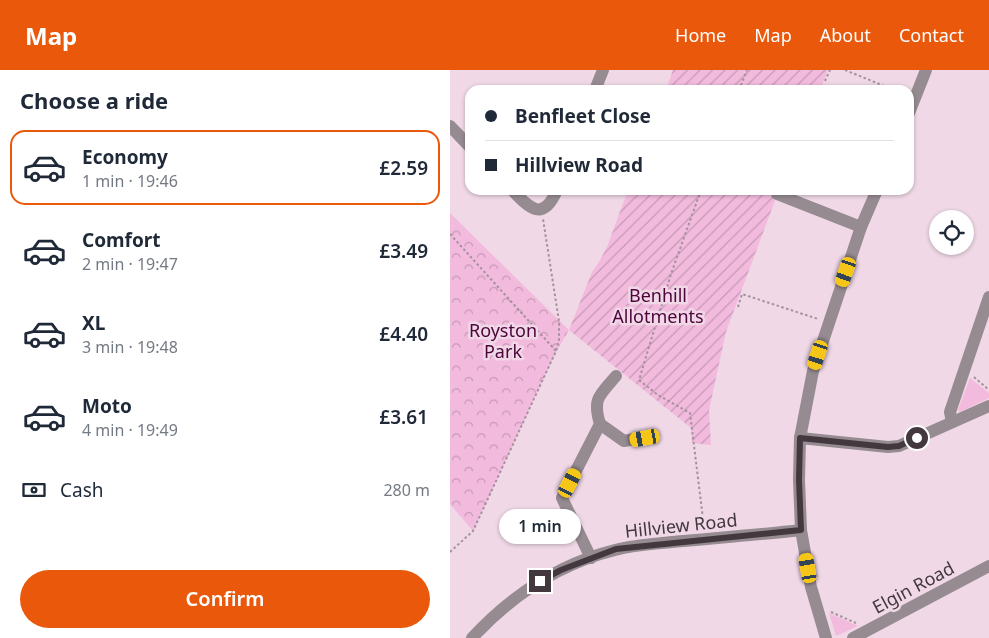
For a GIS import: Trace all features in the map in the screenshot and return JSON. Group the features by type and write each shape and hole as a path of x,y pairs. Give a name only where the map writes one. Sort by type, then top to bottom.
{"street":[{"path":"597,85 603,70"},
{"path":"914,100 926,70"},
{"path":"450,126 465,142"},
{"path":"517,195 528,206 542,210 547,207 554,195"},
{"path":"780,195 861,227"},
{"path":"826,638 815,605 801,530 800,438 813,371 861,227 875,195"},
{"path":"952,422 950,412 989,297"},
{"path":"616,376 598,397 596,410 600,424 624,441 645,438"},
{"path":"800,438 888,447 899,446 989,406"},
{"path":"590,558 562,498 600,424"},
{"name":"Hillview Road","path":"472,638 500,609 526,589 553,573 616,549 801,530"},
{"name":"Elgin Road","path":"853,638 989,566"}],"path":[{"path":"741,85 747,70"},
{"path":"826,81 830,70"},
{"path":"845,70 882,85"},
{"path":"699,195 639,380 658,395 690,413 705,539"},
{"path":"450,552 473,531 556,352 559,340 559,321 542,210"},
{"path":"450,234 556,352"},
{"path":"738,307 742,294 829,323"},
{"path":"964,369 989,390"},
{"path":"815,605 870,629"}],"green space":[{"path":"673,70 828,70 822,85 668,85"},
{"name":"Benhill Allotments","path":"626,195 777,195 726,332 709,410 711,445 692,443 691,428 569,330 592,272 607,247"},
{"name":"Royston Park","path":"450,213 569,330 556,352 473,531 450,504"},
{"path":"970,378 989,393 989,398 960,412 958,410"},
{"path":"829,613 858,626 836,636"}],"route":[{"path":"540,581 553,573 616,549 801,530 800,438 888,447 899,446 917,438"}]}
